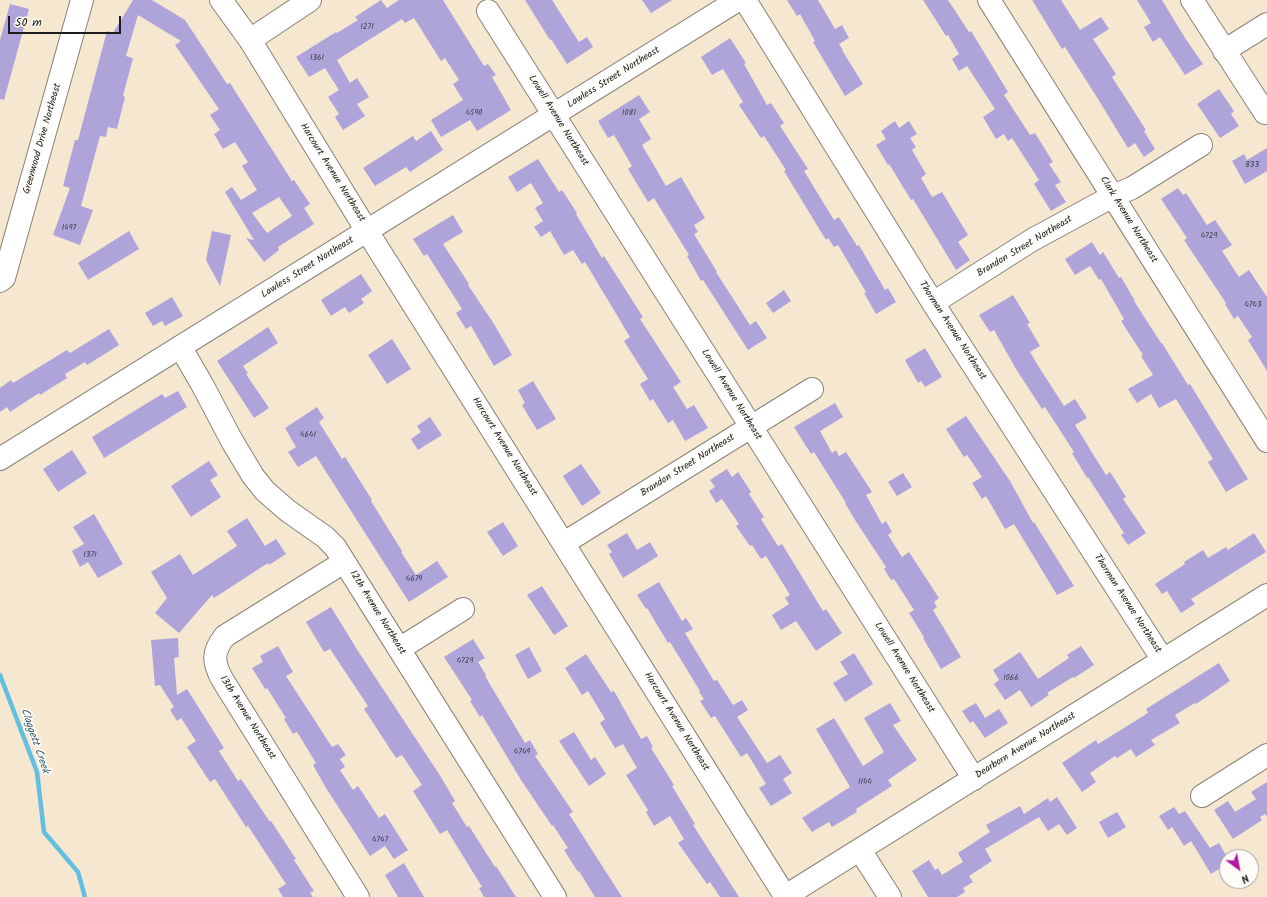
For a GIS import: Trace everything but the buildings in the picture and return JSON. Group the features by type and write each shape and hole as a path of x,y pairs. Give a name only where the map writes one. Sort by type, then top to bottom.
{"street":[{"name":"Greenwood Drive Northeast","path":"2,279 82,0"},
{"name":"Harcourt Avenue Northeast","path":"220,0 250,40 367,231 785,897"},
{"path":"250,40 310,0"},
{"name":"Lawless Street Northeast","path":"0,459 181,348 738,0"},
{"name":"Thorman Avenue Northeast","path":"745,0 933,303 1163,660"},
{"name":"Clark Avenue Northeast","path":"989,0 1267,441"},
{"path":"1192,0 1265,113"},
{"name":"Lowell Avenue Northeast","path":"488,11 974,778"},
{"path":"1224,51 1267,24"},
{"name":"Brandon Street Northeast","path":"933,303 1032,240 1113,196 1132,188 1201,145"},
{"name":"12th Avenue Northeast","path":"181,348 253,476 265,491 288,511 325,537 335,547 554,897"},
{"name":"Brandon Street Northeast","path":"564,543 812,389"},
{"name":"13th Avenue Northeast","path":"344,562 225,636 218,645 215,654 216,668 222,679 358,897"},
{"name":"Dearborn Avenue Northeast","path":"785,897 1267,595"},
{"path":"399,649 463,609"},
{"path":"1202,796 1267,755"},
{"path":"860,850 890,897"}],"waterway":[{"name":"Claggett Creek","path":"0,675 37,772 44,832 78,872 85,897"}]}
